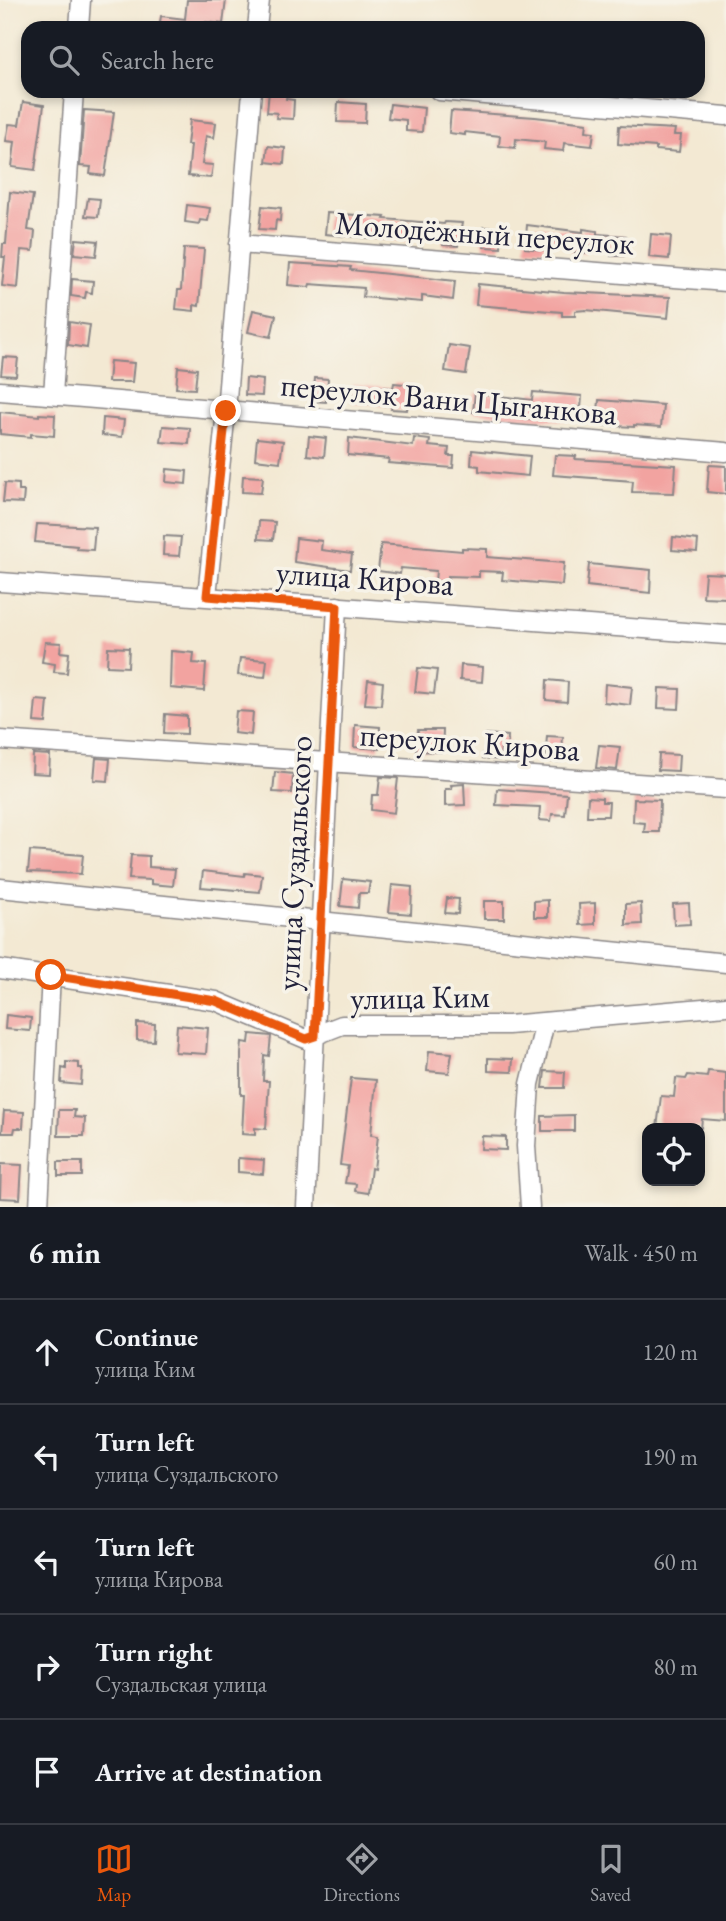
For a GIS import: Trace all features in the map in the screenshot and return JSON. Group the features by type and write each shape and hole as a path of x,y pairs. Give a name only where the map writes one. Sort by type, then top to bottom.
{"street":[{"path":"80,21 81,0"},
{"path":"258,21 260,0"},
{"path":"53,396 74,98"},
{"path":"207,596 226,411 251,98"},
{"path":"519,98 726,116"},
{"name":"Молодёжный переулок","path":"239,244 726,282"},
{"name":"переулок Вани Цыганкова","path":"0,391 726,452"},
{"name":"улица Кирова","path":"0,582 726,635"},
{"name":"улица Суздальского","path":"306,1207 337,606"},
{"name":"переулок Кирова","path":"0,740 726,789"},
{"name":"улица Ким","path":"0,888 726,963"},
{"name":"улица Ким","path":"0,969 216,1001 306,1039 342,1025 508,1025 726,1006"},
{"path":"38,1207 51,975"},
{"path":"530,1207 526,1146 530,1084 545,1022"}],"building":[{"path":"187,0 226,0 223,21 160,21 161,16 185,19"},
{"path":"268,98 294,100 293,119 276,118 277,113 267,112"},
{"path":"23,102 44,105 35,170 12,167 15,142 6,141 9,124 19,125"},
{"path":"338,102 366,104 365,123 337,122"},
{"path":"390,104 424,108 422,132 406,131 406,120 388,118"},
{"path":"84,110 114,112 105,176 90,174 91,167 80,166"},
{"path":"451,111 587,123 586,131 594,132 592,146 564,143 563,151 544,149 545,142 516,139 515,148 499,146 500,136 449,133"},
{"path":"190,120 216,123 214,138 206,136 202,164 213,165 211,178 188,176 191,145 187,145"},
{"path":"619,126 675,129 674,135 681,135 679,152 618,144"},
{"path":"268,146 285,148 284,164 266,162"},
{"path":"10,192 33,195 28,230 35,231 33,251 21,250 18,288 2,286 5,257 2,257 3,244 6,244"},
{"path":"88,198 100,199 98,217 85,216"},
{"path":"187,205 210,208 208,221 200,220 199,224 185,222"},
{"path":"262,206 281,208 280,221 276,220 275,230 259,229"},
{"path":"327,213 444,224 462,223 458,246 443,245 443,236 415,233 414,242 325,234"},
{"path":"527,225 583,232 583,229 597,231 597,234 626,236 624,256 611,256 611,248 586,246 585,253 569,252 570,242 545,240 544,250 525,248"},
{"path":"483,227 502,228 501,248 484,247"},
{"path":"651,234 671,236 669,259 649,257"},
{"path":"76,239 98,241 96,256 74,254"},
{"path":"184,248 204,249 199,306 194,305 194,311 176,309 178,290 181,290"},
{"path":"290,263 351,267 350,270 455,281 453,300 422,296 422,302 363,297 364,288 288,285"},
{"path":"72,279 93,281 92,293 86,292 85,298 71,296"},
{"path":"478,284 564,292 670,297 668,318 586,310 575,311 575,316 562,316 562,312 476,305"},
{"path":"253,310 276,315 271,337 248,332"},
{"path":"69,322 90,325 87,348 68,345"},
{"path":"449,345 470,348 466,374 445,371"},
{"path":"3,357 18,358 16,376 1,375"},
{"path":"110,361 134,363 132,382 108,382"},
{"path":"178,367 197,369 195,389 176,388"},
{"path":"246,378 263,380 262,396 245,395"},
{"path":"315,378 328,379 326,402 313,401"},
{"path":"394,383 414,385 411,404 408,403 407,410 351,402 353,384 393,388"},
{"path":"533,392 582,396 581,408 575,407 574,421 473,412 475,393 532,400"},
{"path":"599,400 663,405 661,427 597,425"},
{"path":"0,412 55,415 54,436 0,434"},
{"path":"103,418 124,420 122,437 102,435"},
{"path":"163,426 190,428 189,444 161,442"},
{"path":"309,436 326,438 324,457 307,455"},
{"path":"257,438 283,441 280,462 255,459"},
{"path":"349,438 413,446 414,438 430,440 429,446 449,448 448,456 454,456 453,468 388,463 389,459 348,455"},
{"path":"472,450 530,456 528,476 479,471 479,466 471,465"},
{"path":"555,455 576,456 575,459 676,465 674,493 632,492 633,481 553,475"},
{"path":"709,465 726,466 726,494 707,492"},
{"path":"167,469 187,471 186,484 166,482"},
{"path":"243,476 263,477 261,493 242,492"},
{"path":"5,483 19,484 19,491 24,491 23,503 3,502"},
{"path":"259,521 275,522 273,540 258,539"},
{"path":"37,524 95,527 93,550 35,542"},
{"path":"164,536 181,537 179,556 163,555"},
{"path":"673,537 698,540 697,552 672,550"},
{"path":"296,538 322,541 321,550 352,554 350,570 294,562"},
{"path":"381,544 462,551 462,548 487,549 487,557 564,563 562,585 502,580 503,572 479,571 479,577 448,576 448,582 435,581 436,571 401,568 400,574 378,571"},
{"path":"589,564 651,570 650,593 587,586"},
{"path":"705,573 726,574 726,598 703,597"},
{"path":"45,642 61,643 60,652 69,653 67,673 54,672 55,664 42,662"},
{"path":"108,647 129,648 128,667 107,666"},
{"path":"171,651 194,653 193,663 206,664 204,691 170,688"},
{"path":"240,658 267,660 265,677 238,675"},
{"path":"461,665 483,667 482,682 460,680"},
{"path":"418,668 437,670 434,694 415,692"},
{"path":"368,680 383,682 381,705 365,704"},
{"path":"547,680 568,682 567,702 546,700"},
{"path":"605,684 632,687 630,705 604,702"},
{"path":"659,688 680,689 679,709 658,708"},
{"path":"36,700 48,701 46,723 34,722"},
{"path":"236,711 253,712 251,735 234,733"},
{"path":"165,714 187,716 187,734 164,733"},
{"path":"355,725 380,727 379,749 354,747"},
{"path":"418,730 443,730 442,752 416,751"},
{"path":"486,734 508,736 507,749 501,748 500,760 483,758"},
{"path":"547,736 563,737 561,762 545,761"},
{"path":"599,745 620,747 617,770 596,768"},
{"path":"33,754 50,755 49,774 32,773"},
{"path":"659,754 679,755 678,771 658,770"},
{"path":"96,758 110,759 108,781 94,780"},
{"path":"275,772 293,774 292,793 273,792"},
{"path":"380,777 398,778 394,813 371,810 372,795 378,795"},
{"path":"464,784 465,805 445,806 445,789 452,789 451,785"},
{"path":"497,789 567,794 565,815 552,814 551,821 539,820 540,807 496,805"},
{"path":"588,797 602,798 602,802 609,802 608,816 587,816"},
{"path":"634,799 660,800 659,832 644,832 645,823 633,822"},
{"path":"30,851 83,855 81,874 28,872"},
{"path":"131,855 149,856 149,867 175,869 173,886 151,884 151,880 129,879"},
{"path":"203,871 244,876 245,873 262,875 260,892 201,887"},
{"path":"343,879 370,882 368,893 359,893 358,908 340,906"},
{"path":"392,885 412,887 411,914 389,912"},
{"path":"447,898 459,899 458,914 445,913"},
{"path":"548,900 548,917 534,917 534,901"},
{"path":"484,901 504,901 504,919 484,919"},
{"path":"595,903 595,924 580,925 579,904"},
{"path":"641,903 642,924 626,925 626,904"},
{"path":"689,903 690,924 674,925 673,904"},
{"path":"6,1015 31,1018 30,1031 5,1029"},
{"path":"137,1023 155,1024 154,1041 137,1040"},
{"path":"177,1025 208,1028 206,1054 175,1052"},
{"path":"250,1034 271,1036 269,1056 264,1055 263,1081 269,1081 266,1129 255,1128 255,1135 242,1134 244,1095 241,1095 241,1054 242,1042 249,1043"},
{"path":"429,1051 452,1053 449,1073 427,1071"},
{"path":"488,1058 513,1059 512,1072 488,1071"},
{"path":"66,1062 79,1063 79,1068 82,1068 81,1085 61,1083 62,1068 66,1069"},
{"path":"545,1071 565,1072 564,1088 543,1088"},
{"path":"708,1071 726,1073 726,1121 702,1119 702,1123 658,1123 661,1096 674,1097 676,1078 686,1079 688,1075 707,1077"},
{"path":"351,1078 376,1080 371,1135 378,1136 368,1193 355,1191 356,1184 345,1183 348,1166 340,1165"},
{"path":"59,1110 75,1110 74,1117 85,1118 84,1136 58,1136"},
{"path":"4,1111 24,1112 23,1128 15,1128 14,1133 2,1133"},
{"path":"574,1115 574,1131 542,1131 542,1116"},
{"path":"482,1136 506,1137 506,1150 481,1149"},
{"path":"238,1158 264,1160 263,1174 238,1172"},
{"path":"58,1162 82,1162 82,1176 58,1176"},
{"path":"1,1164 22,1165 20,1199 0,1198"}],"route":[{"path":"51,975 216,1001 306,1039 315,1036 337,606 207,596 226,411"}]}
